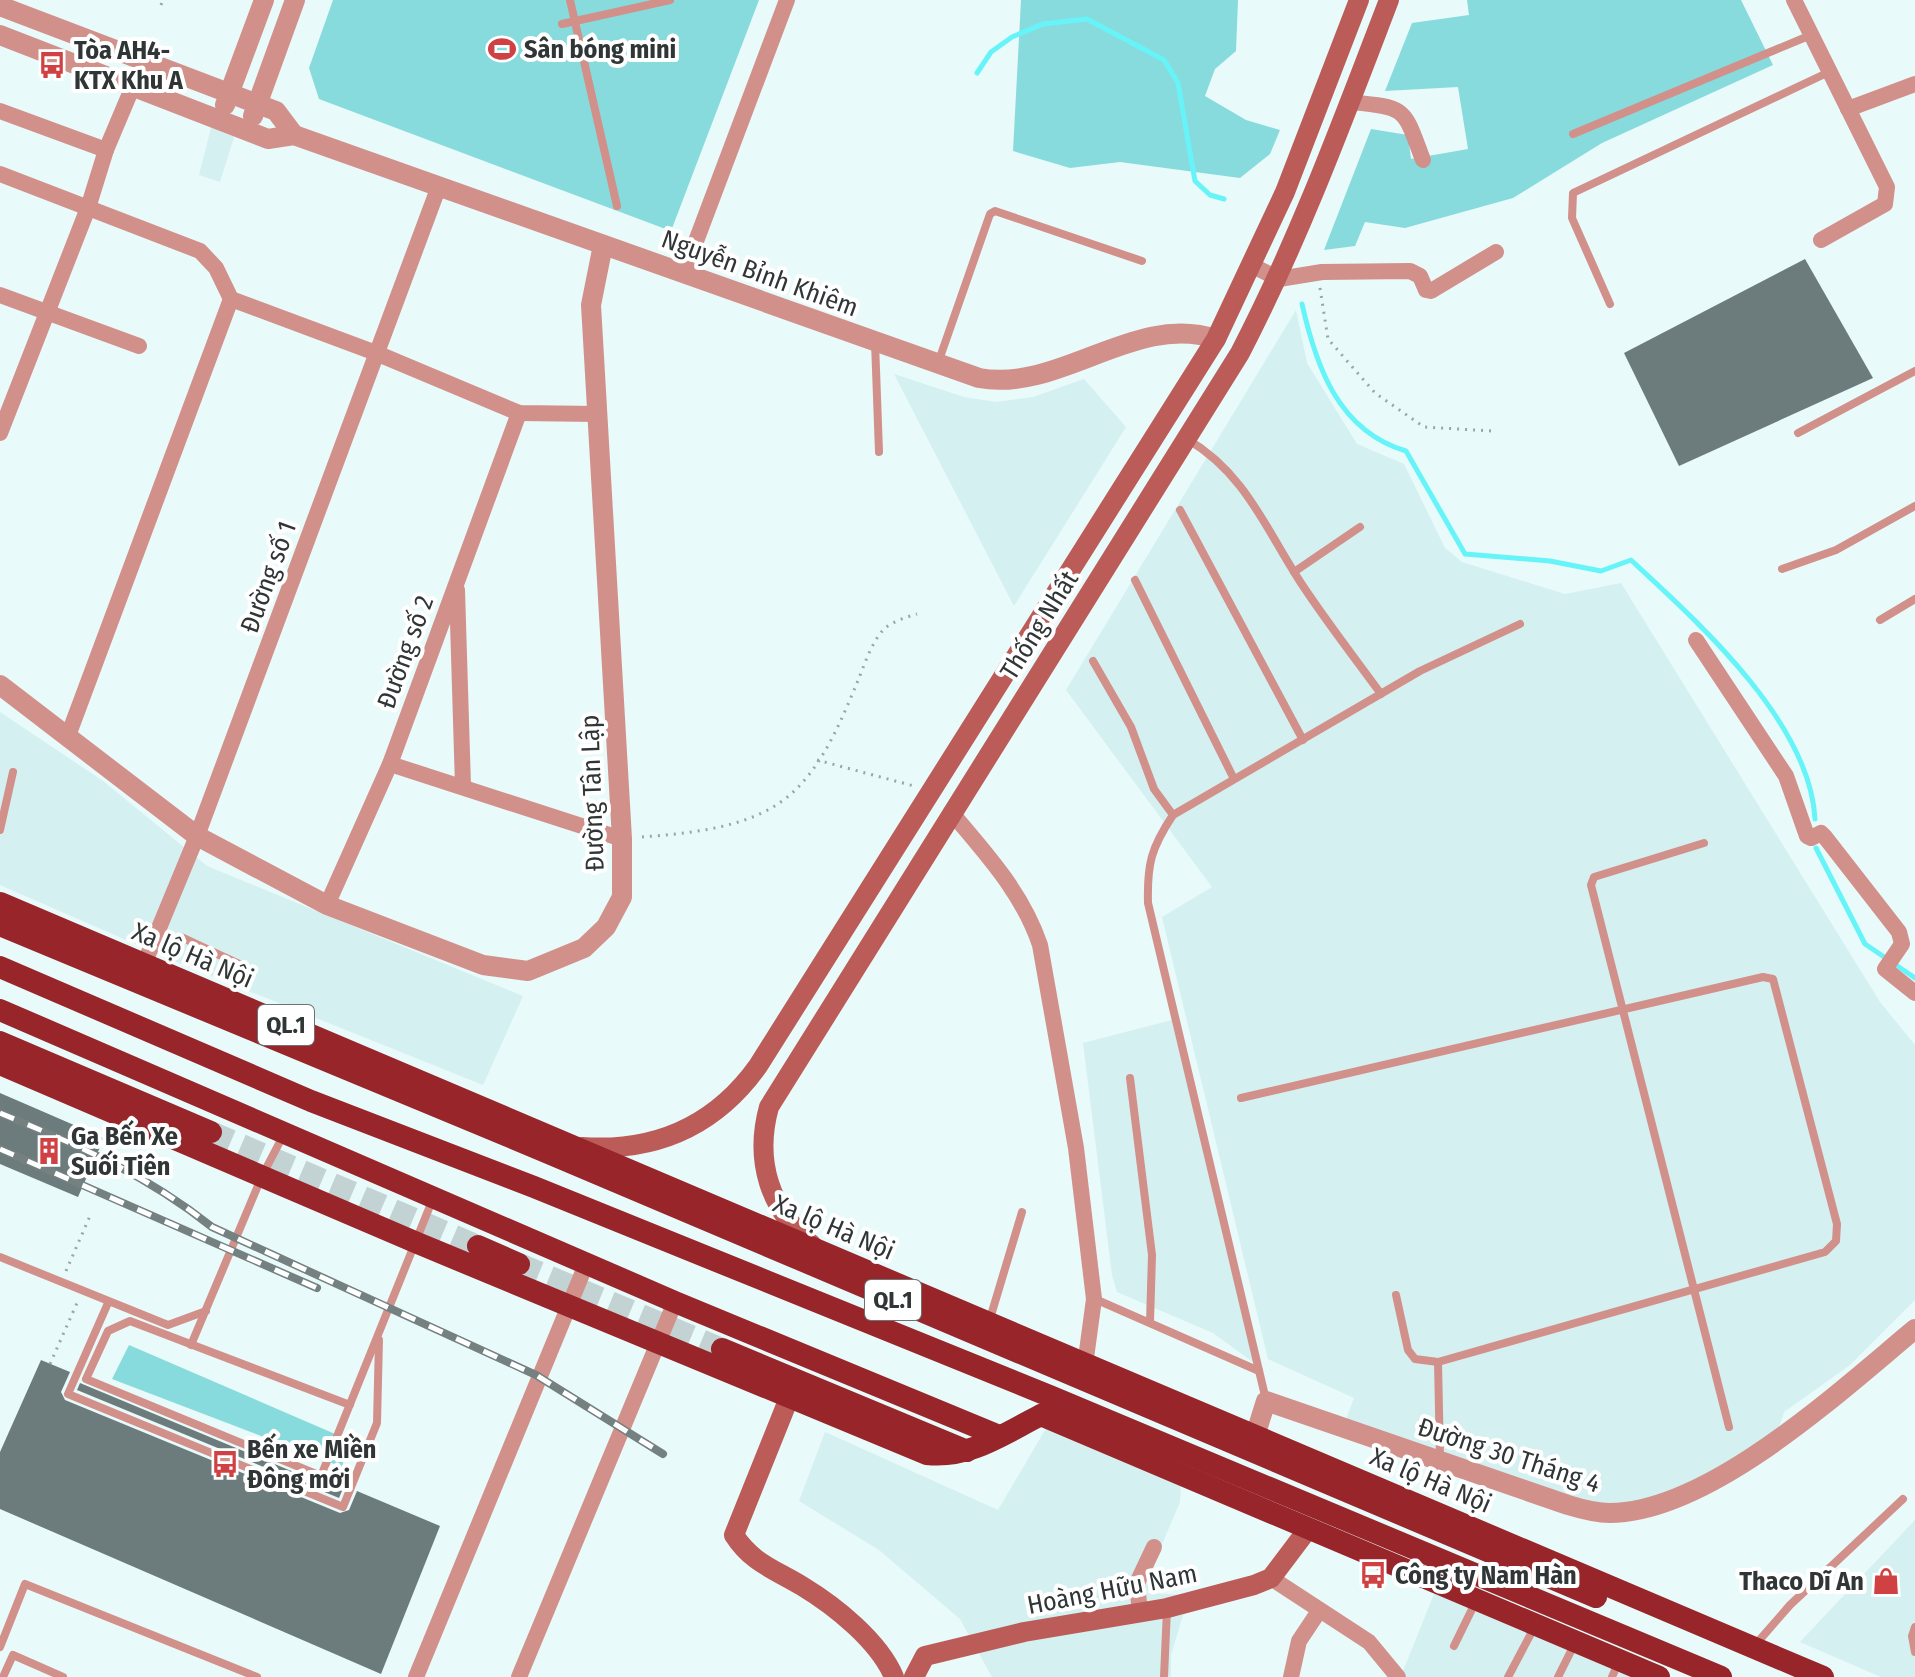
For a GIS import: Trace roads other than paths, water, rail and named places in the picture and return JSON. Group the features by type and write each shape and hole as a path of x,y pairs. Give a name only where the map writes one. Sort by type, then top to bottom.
{"highway":[{"name":"Xa lộ Hà Nội","path":"0,903 151,978"},
{"name":"Xa lộ Hà Nội","path":"0,925 151,978 1252,1443 1823,1677"},
{"name":"QL.1","path":"0,967 311,1101 534,1187 1046,1406 1308,1529 1575,1642 1616,1669 1659,1677"},
{"path":"0,1010 675,1302 999,1436"},
{"path":"0,1042 211,1132"},
{"path":"0,1064 415,1242 927,1454 946,1456 967,1451 999,1436 1046,1406"},
{"name":"Xa lộ Hà Nội","path":"391,1078 573,1146 685,1203 824,1253 986,1331"},
{"path":"478,1246 519,1264"},
{"path":"722,1349 967,1451"},
{"name":"QL.1","path":"1046,1406 1319,1507 1721,1677"},
{"name":"Xa lộ Hà Nội","path":"1252,1443 1785,1677"},
{"path":"1308,1529 1319,1507"},
{"path":"1381,1559 1391,1537"},
{"path":"1409,1571 1420,1549"}],"main road":[{"name":"Thống Nhất","path":"573,1146 615,1149 677,1135 714,1114 758,1066 1216,339 1253,266 1359,0"},
{"name":"Thống Nhất","path":"824,1253 786,1220 765,1174 765,1123 785,1077 1240,353 1279,279 1389,0"},
{"path":"1216,339 1240,353"},
{"path":"758,1066 785,1077"},
{"path":"789,1398 734,1535 747,1555 805,1588 865,1637 894,1677"},
{"path":"1271,1578 1308,1529"},
{"name":"Hoàng Hữu Nam","path":"914,1677 925,1656 1024,1632 1167,1608 1271,1578"}],"street":[{"path":"219,120 264,0"},
{"path":"247,131 295,0"},
{"path":"684,273 787,0"},
{"path":"1794,0 1887,187 1885,204 1821,240"},
{"name":"Nguyễn Bỉnh Khiêm","path":"0,6 276,111 294,135"},
{"name":"Nguyễn Bỉnh Khiêm","path":"0,35 268,139 294,135 979,378 1016,380 1177,332 1216,339"},
{"path":"1848,109 1915,84"},
{"path":"0,433 133,86"},
{"path":"1350,102 1399,109 1407,117 1423,160"},
{"path":"0,111 106,150"},
{"path":"0,174 200,251 216,268 231,299 376,353 519,413 597,414"},
{"name":"Đường số 1","path":"151,978 197,836 439,186"},
{"name":"Đường Tân Lập","path":"0,685 197,836 327,905 483,965 528,971 584,948 606,927 622,897 622,839 591,305 603,245"},
{"path":"1253,266 1279,279 1317,272 1410,271 1420,276 1426,290 1431,291 1496,252"},
{"path":"0,295 139,346"},
{"path":"68,736 231,299"},
{"name":"Đường số 2","path":"327,905 390,764 519,413"},
{"path":"457,580 463,692 463,786"},
{"path":"1696,640 1786,776 1807,836 1811,838 1821,833 1825,837 1899,932 1902,944 1889,962 1889,975 1915,993"},
{"path":"390,764 622,839"},
{"path":"951,812 1013,886 1031,918 1040,945 1076,1148 1094,1299 1084,1372"},
{"path":"416,1677 587,1262"},
{"path":"519,1677 675,1302"},
{"name":"Đường 30 Tháng 4","path":"1266,1401 1593,1512 1610,1513 1658,1505 1692,1492 1744,1462 1915,1329"},
{"path":"1252,1443 1266,1401"},
{"path":"1140,1613 1137,1583 1154,1547"},
{"path":"1271,1578 1369,1642 1398,1677"},
{"path":"1291,1677 1299,1641 1319,1611"}],"lane":[{"path":"570,0 617,206"},
{"path":"562,24 665,1"},
{"path":"1573,134 1812,35"},
{"path":"1610,304 1572,218 1573,193 1829,72"},
{"path":"938,364 990,214 995,211 1142,261"},
{"path":"875,341 879,452"},
{"path":"1798,433 1915,371"},
{"path":"1186,439 1213,455 1240,482 1294,572 1381,694"},
{"path":"1782,569 1836,550 1915,506"},
{"path":"1180,510 1303,740"},
{"path":"1294,572 1360,527"},
{"path":"1135,580 1234,779"},
{"path":"1880,620 1915,599"},
{"path":"1266,1401 1148,903 1147,868 1156,841 1173,815 1420,671 1520,624"},
{"path":"1093,661 1131,727 1154,789 1173,815"},
{"path":"0,830 13,772"},
{"path":"1704,843 1591,880 1729,1427"},
{"path":"151,978 181,937 239,964"},
{"path":"1241,1098 1763,977 1773,979 1837,1224 1836,1241 1825,1252 1438,1362 1415,1359 1408,1350 1396,1295"},
{"path":"1130,1078 1152,1255 1150,1322"},
{"path":"191,1345 262,1176 285,1133"},
{"path":"350,1405 130,1321 108,1331 86,1379 321,1476 350,1405 433,1197"},
{"path":"986,1331 1022,1212"},
{"path":"0,1257 168,1325 178,1340"},
{"path":"1094,1299 1259,1371"},
{"path":"108,1303 68,1394 343,1507 377,1423 379,1331"},
{"path":"168,1325 206,1311"},
{"path":"1438,1362 1440,1460"},
{"path":"1753,1647 1790,1605 1903,1499"},
{"path":"0,1647 25,1584 257,1677"},
{"path":"1454,1646 1477,1600"},
{"path":"1164,1677 1167,1608"},
{"path":"1508,1677 1536,1625"},
{"path":"1915,1627 1912,1636 1915,1652"},
{"path":"1558,1677 1575,1642"},
{"path":"3,1677 13,1655 63,1677"}],"waterway":[{"path":"977,73 991,52 1012,37 1043,24 1087,19 1164,60 1178,83 1195,181 1210,195 1224,199"},
{"path":"1302,304 1315,350 1334,393 1363,428 1406,451 1465,554 1550,561 1601,571 1631,560 1717,644 1772,711 1794,746 1808,783 1815,819"},
{"path":"1816,848 1865,944 1915,978"}],"tunnel":[{"path":"211,1132 478,1246"},
{"path":"519,1264 722,1349"}],"railway":[{"path":"0,1113 84,1149 136,1176 212,1227 536,1375 663,1454"},
{"path":"0,1149 317,1288"}],"place":[{"name":"Sân bóng mini","path":"502,49"},
{"name":"Tòa AH4- KTX Khu A","path":"52,65"},
{"name":"Ga Bến Xe Suối Tiên","path":"49,1151"},
{"name":"Bến xe Miền Đông mới","path":"225,1464"},
{"name":"Công ty Nam Hàn","path":"1373,1575"},
{"name":"Thaco Dĩ An","path":"1886,1581"}]}
